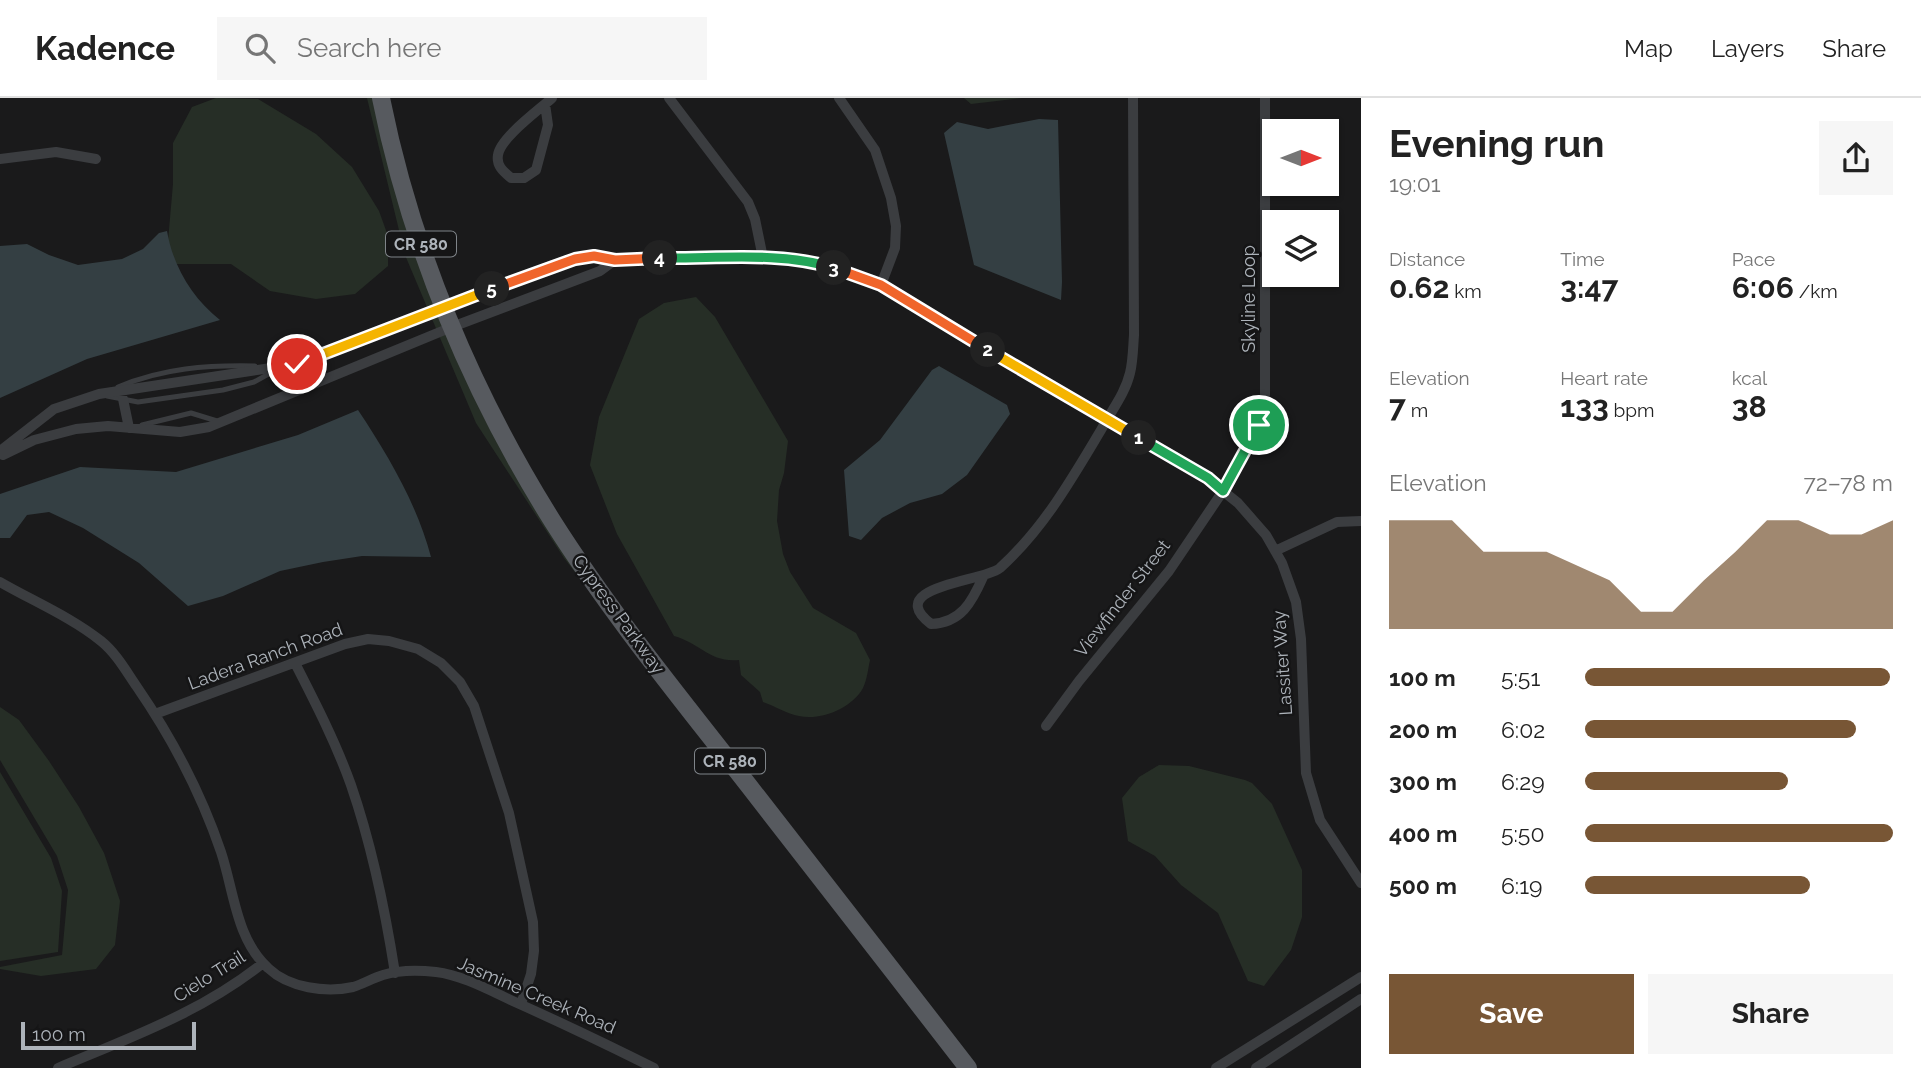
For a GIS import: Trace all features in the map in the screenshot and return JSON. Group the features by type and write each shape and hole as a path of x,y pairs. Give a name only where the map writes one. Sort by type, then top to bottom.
{"main road":[{"name":"Cypress Parkway","path":"381,98 403,189 444,308 473,375 511,451 548,514 593,582 968,1068"}],"street":[{"path":"669,98 748,202 755,219 763,258"},
{"path":"839,98 875,150 891,198 896,226 895,248 881,285"},
{"path":"984,577 974,599 958,617 944,624 931,624 923,618 918,608 920,598 929,590 984,577 998,570 1042,524 1123,393 1130,372 1134,335 1133,98"},
{"name":"Skyline Loop","path":"1223,491 1259,425 1265,395 1265,98"},
{"path":"548,101 548,125 536,170 524,178 511,178 500,168 500,148 548,101"},
{"path":"0,159 56,152 96,159"},
{"name":"Lassiter Way","path":"0,454 54,409 99,394 283,366 315,358 553,265 594,256 615,260 763,258 815,262 881,285 1208,478 1252,519 1275,551 1287,576 1298,614 1307,774 1320,820 1361,883"},
{"name":"Lassiter Way","path":"0,454 34,440 76,429 108,426 180,432 220,423 452,327 600,271 615,260"},
{"path":"315,358 324,379"},
{"path":"123,399 129,428"},
{"name":"Viewfinder Street","path":"1046,726 1079,681 1169,571 1223,491"},
{"path":"1275,551 1338,522 1361,521"},
{"name":"Jasmine Creek Road","path":"0,582 102,642 118,659 167,732 207,813 222,853 245,936 254,953 270,970 304,986 330,991 356,986 383,975 438,972 521,1004 654,1068"},
{"name":"Ladera Ranch Road","path":"156,714 345,644 368,639 418,649 440,663 460,682 474,706 509,813 533,922 534,951 531,974 521,1004"},
{"path":"295,663 350,784 373,858 395,973"},
{"name":"Cielo Trail","path":"58,1068 183,1015 233,987 263,963"},
{"path":"1216,1068 1361,976"},
{"path":"1256,1068 1361,999"},
{"path":"1261,1041 1272,1059"}],"lane":[{"path":"99,394 138,402 223,390 254,382 283,366"},
{"path":"129,428 191,413 220,423"}],"shaded area":[{"path":"216,98 258,99 316,134 352,167 379,211 388,236 388,266 355,294 316,299 270,291 231,264 175,264 168,241 173,143 192,107"},
{"path":"367,98 374,98 437,307 631,644 564,558 476,423 405,255"},
{"path":"964,98 1022,98 971,104"},
{"path":"1039,119 1058,120 1061,300 974,265 944,133 957,122 988,129"},
{"path":"167,231 174,257 185,280 201,302 220,320 87,359 0,398 0,246 27,244 78,265 122,259 143,249 159,233"},
{"path":"696,297 715,317 788,441 779,490 777,521 783,554 790,572 813,608 856,633 870,660 864,685 858,695 844,707 826,715 799,716 763,702 760,692 741,675 739,660 720,659 674,636 617,534 590,465 599,417 639,319 664,303"},
{"path":"939,366 1007,405 1010,414 967,475 942,494 910,503 882,518 861,540 849,536 844,470 880,440 932,370"},
{"path":"358,410 400,480 418,518 431,557 362,556 323,562 280,571 223,596 188,606 139,563 83,528 49,512 27,515 10,538 0,538 0,494 80,467 176,472 298,435"},
{"path":"0,707 19,720 49,761 79,807 104,853 120,901 115,945 96,969 41,976 0,969 62,955 68,890 57,856 0,760"},
{"path":"1159,765 1189,766 1245,780 1252,783 1272,804 1302,870 1302,917 1291,950 1264,986 1248,981 1218,913 1181,885 1155,856 1128,841 1122,798 1139,777"},
{"path":"0,772 51,858 62,891 58,952 0,961"}],"route":[{"path":"297,364 553,265 575,259 594,256 615,260 763,258 815,262 881,285 1208,478 1223,491 1259,425"}]}
